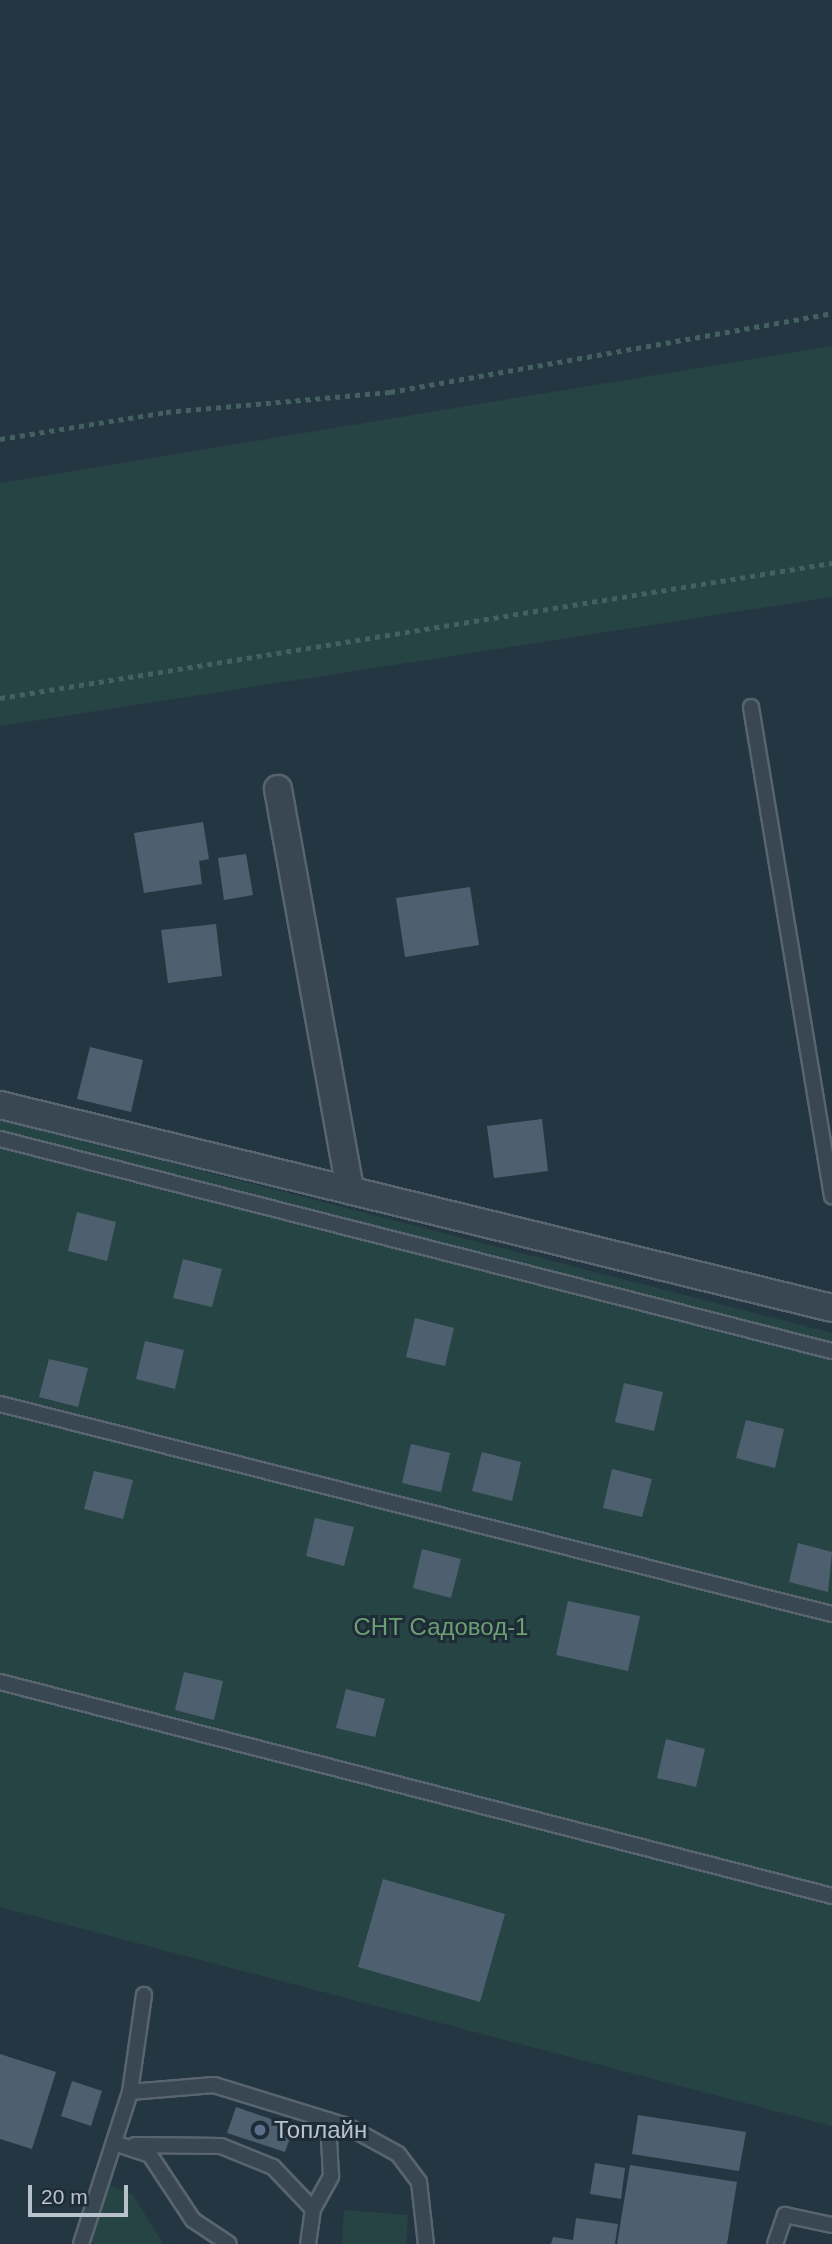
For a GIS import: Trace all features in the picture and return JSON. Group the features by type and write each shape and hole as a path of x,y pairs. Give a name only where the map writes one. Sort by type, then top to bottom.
{"street":[{"path":"278,789 350,1191"},
{"path":"0,1105 832,1308"}],"lane":[{"path":"751,707 832,1196"},
{"path":"0,1139 832,1351"},
{"path":"0,1404 832,1614"},
{"path":"0,1682 832,1896"},
{"path":"81,2244 130,2092 144,1996"},
{"path":"130,2092 214,2085 328,2120 398,2154 419,2182 426,2244"},
{"path":"308,2244 313,2209 331,2176 328,2120"},
{"path":"114,2143 221,2146 273,2168 313,2209"},
{"path":"135,2145 150,2155 193,2220 229,2244"},
{"path":"775,2244 785,2215 832,2225"}],"path":[{"path":"0,439 166,412 390,392 832,313"},
{"path":"0,698 832,563"}],"green space":[{"path":"832,346 832,597 0,726 0,483"},
{"name":"СНТ Садовод-1","path":"0,1119 832,1333 832,2126 0,1907"},
{"path":"104,2182 133,2195 163,2244 94,2244 87,2237"},
{"path":"344,2210 408,2215 406,2244 342,2244"}],"building":[{"path":"203,822 209,859 199,861 202,884 144,893 134,833"},
{"path":"246,854 253,895 224,900 218,858"},
{"path":"470,887 479,945 405,957 396,898"},
{"path":"216,924 222,976 168,983 161,930"},
{"path":"90,1047 143,1060 131,1112 77,1099"},
{"path":"542,1119 548,1171 494,1178 487,1126"},
{"path":"77,1212 116,1222 107,1261 68,1251"},
{"path":"183,1259 222,1269 212,1307 173,1298"},
{"path":"415,1318 454,1328 445,1366 406,1357"},
{"path":"145,1341 184,1350 175,1389 136,1379"},
{"path":"49,1359 88,1368 78,1407 39,1397"},
{"path":"624,1383 663,1392 654,1431 615,1422"},
{"path":"746,1420 784,1429 775,1468 736,1458"},
{"path":"411,1444 450,1453 441,1492 402,1483"},
{"path":"482,1452 521,1462 512,1501 472,1491"},
{"path":"612,1469 652,1479 642,1517 603,1508"},
{"path":"94,1471 133,1480 123,1519 84,1509"},
{"path":"315,1518 354,1527 344,1566 306,1556"},
{"path":"798,1543 832,1552 828,1592 789,1582"},
{"path":"422,1549 461,1559 451,1598 413,1588"},
{"path":"568,1601 640,1616 628,1671 556,1655"},
{"path":"184,1672 223,1681 214,1720 175,1710"},
{"path":"346,1689 385,1699 375,1737 336,1728"},
{"path":"666,1739 705,1749 696,1787 657,1778"},
{"path":"383,1879 505,1914 480,2002 358,1967"},
{"path":"0,2054 56,2072 32,2149 0,2139"},
{"path":"72,2081 102,2091 91,2126 61,2116"},
{"path":"236,2107 294,2127 285,2152 227,2133"},
{"path":"638,2115 746,2132 739,2171 632,2154"},
{"path":"595,2163 625,2168 621,2199 590,2194"},
{"path":"630,2165 737,2182 727,2244 617,2244"},
{"path":"576,2218 618,2224 615,2244 551,2244 553,2237 573,2240"}],"place":[{"name":"Топлайн","path":"260,2130"}]}
